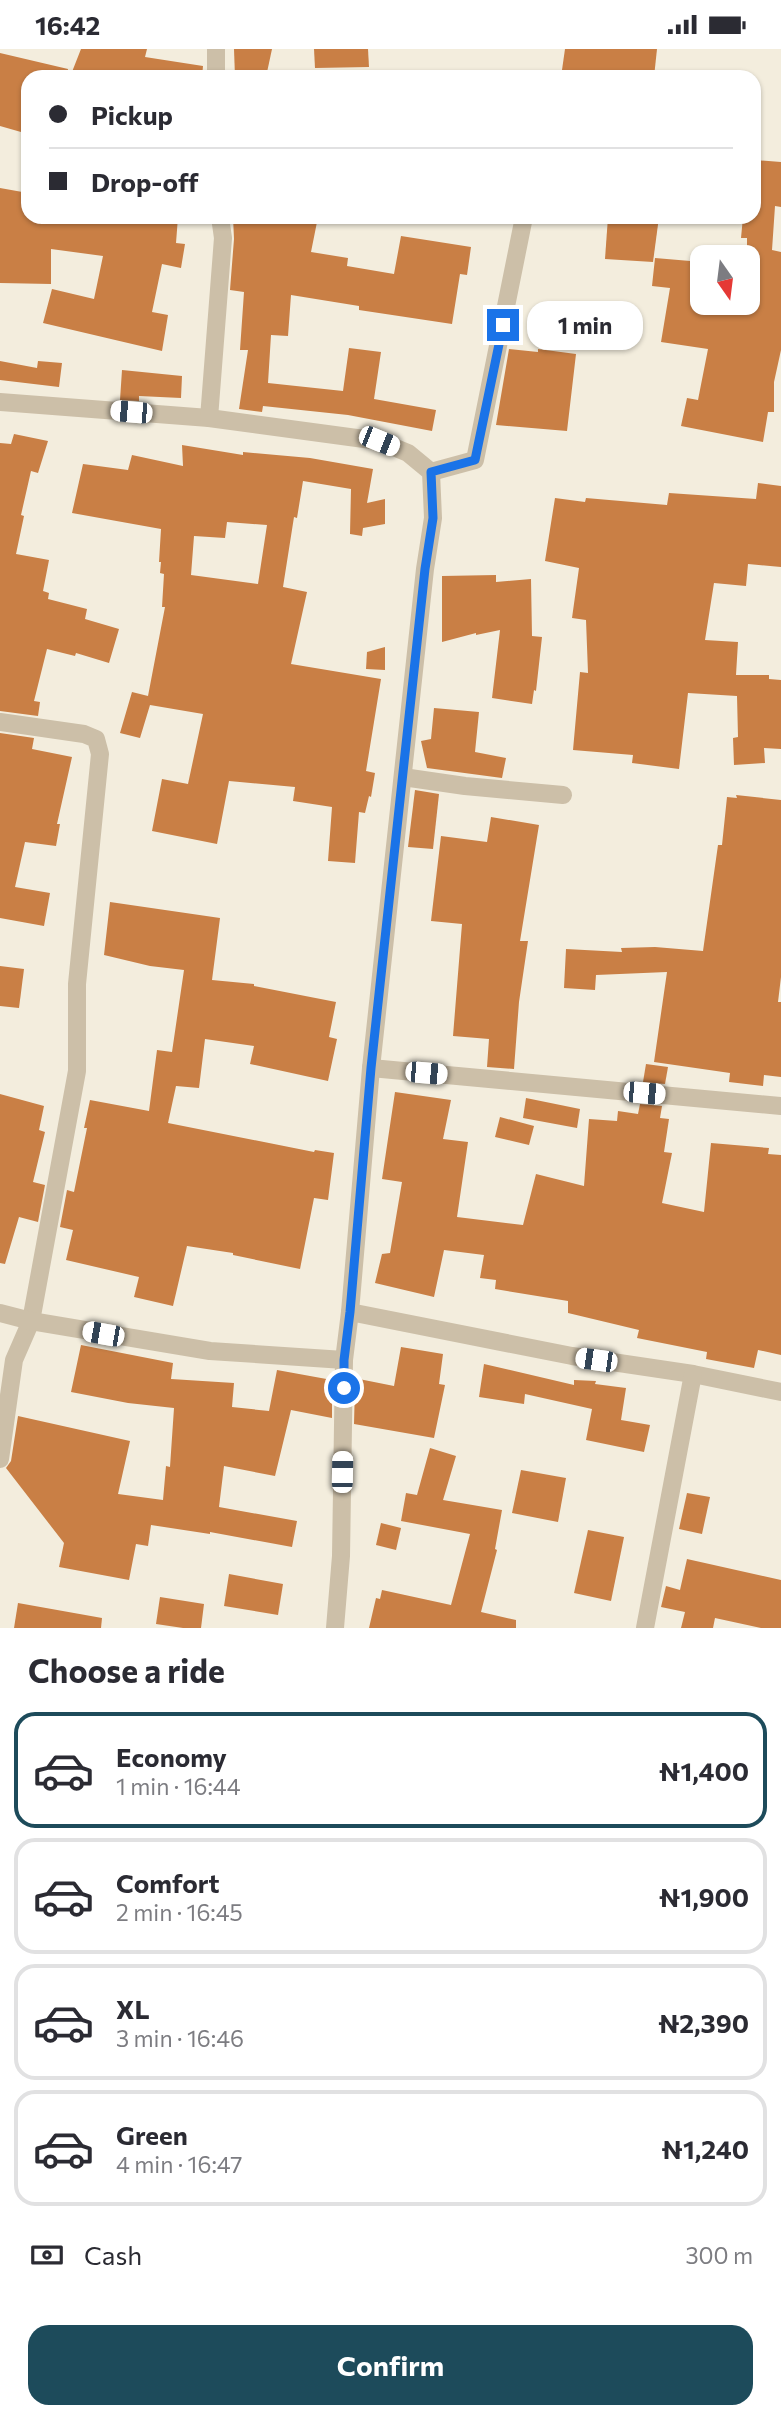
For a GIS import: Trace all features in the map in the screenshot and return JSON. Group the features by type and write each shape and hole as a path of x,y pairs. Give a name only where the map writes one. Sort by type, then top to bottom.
{"street":[{"path":"216,49 216,70"},
{"path":"209,418 219,304 223,238 221,224"},
{"path":"431,472 475,460 523,224"},
{"path":"0,402 209,418 379,441 408,453 431,472 433,518 425,569 371,1068 344,1360 341,1556 335,1628"},
{"path":"0,722 84,734 96,739 100,754 77,984 77,1072 31,1321 14,1360 0,1459"},
{"path":"403,777 464,786 563,795"},
{"path":"371,1068 781,1106"},
{"path":"350,1312 572,1356 693,1374 781,1392"},
{"path":"0,1313 31,1321 210,1351 344,1360"},
{"path":"645,1628 693,1374"}],"building":[{"path":"81,49 147,49 145,57 203,66 203,70 73,70"},
{"path":"234,49 272,49 268,70 235,70"},
{"path":"314,49 368,49 369,67 315,68"},
{"path":"565,49 657,49 655,70 562,70"},
{"path":"0,53 68,69 21,70 21,132 0,126"},
{"path":"761,161 781,162 781,207 775,206 772,250 781,252 781,350 774,382 774,412 768,412 763,442 681,426 687,398 698,400 708,349 661,342 670,288 652,286 655,258 690,261 690,315 760,315 760,245 747,245 747,238 741,238 742,224 761,224"},
{"path":"0,188 21,192 21,224 177,224 176,243 185,244 181,268 162,264 152,312 168,315 162,351 43,323 52,289 94,299 103,256 51,249 51,284 0,283"},
{"path":"233,224 317,224 311,252 348,258 347,266 394,274 401,236 471,247 467,275 460,274 452,324 359,310 359,306 291,295 288,336 271,335 268,383 343,391 349,348 381,352 374,399 436,410 432,431 348,415 263,406 262,412 239,409 248,350 240,350 244,292 230,290"},
{"path":"608,224 658,224 653,262 605,259"},
{"path":"509,349 538,352 538,349 576,354 567,431 496,425"},
{"path":"0,361 37,368 38,361 62,363 59,387 0,380"},
{"path":"122,370 182,376 181,398 139,396 139,401 120,400"},
{"path":"14,434 48,441 38,473 31,471 16,554 49,560 43,591 49,593 48,599 87,609 85,619 119,629 109,663 76,653 75,656 47,649 34,701 40,702 38,716 0,711 0,443 11,444"},
{"path":"182,445 243,455 243,452 310,458 373,469 367,503 385,499 385,524 363,528 362,536 350,534 351,489 303,481 297,518 294,517 283,587 307,592 291,664 381,679 366,771 375,773 365,813 359,812 355,863 328,861 332,807 293,801 295,787 229,781 217,844 152,831 162,779 188,784 203,714 150,705 140,738 120,733 132,692 148,696 165,607 162,607 164,574 160,573 159,562 161,529 72,513 83,464 128,470 132,455 183,466","holes":["227,522 267,525 258,584 191,575 194,536 225,538"]},
{"path":"758,483 781,486 781,567 748,564 746,586 714,583 705,640 738,642 736,675 769,675 769,679 781,680 781,749 764,748 765,763 734,765 733,738 738,737 737,696 688,693 679,769 632,763 633,755 573,750 580,672 588,673 586,620 572,618 579,568 545,561 555,498 585,502 586,498 667,505 669,493 756,499"},
{"path":"496,575 496,582 531,579 532,636 542,637 532,704 492,698 500,630 442,642 442,576"},
{"path":"385,647 385,670 366,669 367,652"},
{"path":"434,708 479,712 475,752 506,758 502,778 427,768 421,741 431,739"},
{"path":"0,733 34,738 32,749 72,757 57,824 60,824 56,846 25,842 15,887 50,893 44,926 0,918"},
{"path":"415,790 439,794 433,849 408,847"},
{"path":"736,795 781,800 781,977 778,1002 781,1002 781,1077 764,1075 763,1086 729,1082 730,1073 654,1062 667,972 596,975 595,990 564,988 566,949 622,952 621,948 655,947 703,951 718,845 722,845 727,797 737,798"},
{"path":"491,817 539,825 520,941 528,941 519,1002 514,1069 487,1067 489,1039 453,1036 462,924 431,921 441,836 487,842"},
{"path":"110,902 220,918 212,980 254,984 336,1002 329,1037 337,1039 328,1081 250,1064 254,1046 205,1039 199,1088 176,1086 168,1123 314,1152 334,1153 328,1200 314,1198 300,1269 233,1253 187,1246 173,1306 134,1297 139,1277 66,1260 73,1230 60,1227 67,1190 74,1192 90,1100 149,1111 157,1050 172,1052 184,970 150,966 104,955"},
{"path":"0,966 24,969 19,1008 0,1006"},
{"path":"646,1064 668,1067 665,1084 643,1082"},
{"path":"395,1092 451,1100 443,1139 468,1142 457,1217 523,1225 536,1174 584,1186 589,1119 617,1121 618,1111 638,1114 640,1104 662,1106 660,1118 669,1119 664,1152 672,1153 662,1203 704,1212 711,1143 769,1148 768,1154 781,1155 781,1355 758,1350 754,1368 706,1359 707,1352 637,1338 639,1330 568,1313 568,1301 495,1289 496,1280 480,1278 484,1255 444,1250 434,1297 375,1283 382,1254 390,1253 402,1182 382,1179"},
{"path":"0,1094 44,1106 39,1130 45,1132 33,1182 45,1185 38,1222 19,1217 5,1264 0,1263"},
{"path":"526,1098 580,1109 577,1128 523,1118"},
{"path":"500,1117 534,1126 529,1145 495,1137"},
{"path":"81,1345 173,1363 171,1379 234,1383 232,1407 269,1411 277,1370 332,1380 332,1418 291,1410 275,1476 224,1466 219,1507 297,1521 292,1547 210,1532 151,1525 148,1546 136,1544 129,1580 59,1567 64,1543 6,1468 11,1461 18,1416 130,1441 118,1494 163,1500 166,1466 170,1467 174,1408 128,1403 71,1392"},
{"path":"401,1347 443,1354 439,1384 445,1385 434,1438 354,1424 355,1385 358,1385 359,1379 394,1386"},
{"path":"484,1364 574,1385 574,1380 596,1381 595,1384 626,1388 621,1420 650,1425 644,1452 586,1440 592,1409 525,1394 524,1404 479,1397"},
{"path":"430,1448 456,1456 443,1500 502,1510 495,1549 497,1550 481,1612 516,1620 516,1628 369,1628 376,1598 380,1599 382,1590 451,1605 470,1534 401,1521 406,1493 417,1495"},
{"path":"521,1470 566,1478 558,1522 512,1513"},
{"path":"687,1493 710,1497 702,1534 679,1529"},
{"path":"381,1523 401,1528 396,1550 376,1545"},
{"path":"588,1530 624,1537 611,1601 574,1593"},
{"path":"687,1559 781,1580 781,1628 761,1628 715,1618 713,1628 681,1628 685,1612 661,1607 666,1586 680,1590"},
{"path":"229,1574 283,1584 278,1615 224,1606"},
{"path":"160,1597 204,1604 201,1628 156,1624"},
{"path":"18,1603 102,1618 101,1628 14,1628"}],"route":[{"path":"344,1388 344,1360 371,1068 425,569 433,518 431,472 475,460 503,325"}]}
